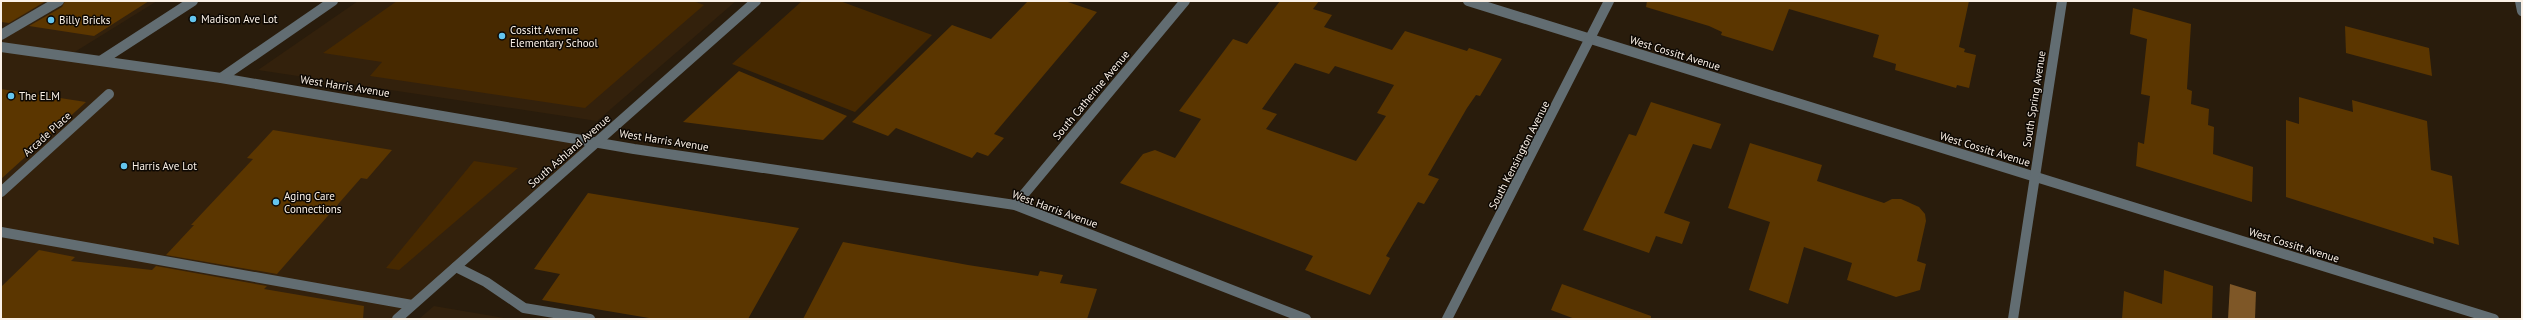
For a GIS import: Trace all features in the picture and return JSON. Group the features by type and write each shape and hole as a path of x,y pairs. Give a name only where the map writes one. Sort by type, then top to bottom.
{"street":[{"path":"1,35 59,1"},
{"path":"102,60 193,1"},
{"path":"221,78 333,1"},
{"name":"South Ashland Avenue","path":"397,319 756,1"},
{"name":"South Catherine Avenue","path":"1015,205 1185,1"},
{"name":"West Cossitt Avenue","path":"1468,1 2494,319"},
{"name":"South Kensington Avenue","path":"1448,319 1610,1"},
{"name":"South Spring Avenue","path":"2013,319 2062,1"},
{"path":"2520,1 2522,11"},
{"name":"West Harris Avenue","path":"1,47 102,60 221,78 598,142 1015,205 1306,319"},
{"name":"Arcade Place","path":"1,192 109,94"},
{"path":"1,232 412,305"},
{"path":"456,267 486,282 524,308 590,319"}],"shaded area":[{"path":"1,1 157,1 73,53 1,43"},
{"name":"Cossitt Avenue Elementary School","path":"358,1 736,1 597,121 258,70"},
{"name":"Cossitt Avenue Elementary School","path":"397,1 693,1 704,5 585,108 370,76 382,62 323,53"},
{"path":"802,1 840,1 932,35 855,112 732,64"},
{"path":"1,50 143,69 593,142 391,319 1,319"},
{"path":"474,161 518,168 399,270 386,268"},
{"path":"2230,284 2256,292 2255,319 2228,319"},
{"path":"434,306 510,319 419,319"}],"building":[{"path":"1,1 46,1 9,23 1,22"},
{"path":"65,1 149,1 94,36 29,26 62,7"},
{"path":"1028,1 1065,1 1097,12 994,134 1004,138 988,156 977,152 972,158 896,128 888,136 852,122 952,25 991,39"},
{"path":"1280,1 1319,1 1313,9 1332,15 1324,27 1392,50 1405,31 1467,51 1469,48 1502,59 1480,96 1476,95 1467,108 1428,175 1439,179 1424,204 1418,202 1386,256 1390,258 1370,295 1305,270 1313,256 1120,183 1143,154 1155,150 1175,158 1201,119 1179,111 1233,39 1247,44","holes":["1295,63 1329,74 1335,66 1394,85 1377,113 1386,116 1356,161 1266,129 1277,114 1262,109"]},
{"path":"1647,1 1969,1 1959,47 1965,49 1964,52 1976,55 1969,88 1957,85 1956,88 1895,70 1896,64 1873,57 1879,35 1789,9 1773,51 1721,35 1722,32 1709,26 1646,7"},
{"path":"2133,8 2191,24 2187,89 2192,91 2191,104 2209,109 2208,125 2214,127 2213,154 2253,167 2252,202 2136,166 2138,142 2144,144 2150,96 2141,94 2147,39 2130,34"},
{"path":"2345,26 2429,48 2432,76 2346,53"},
{"path":"739,71 847,116 823,140 683,122"},
{"path":"1,89 86,102 1,179"},
{"path":"2299,97 2353,112 2352,100 2427,121 2431,170 2452,176 2459,245 2433,237 2434,244 2286,197 2286,120 2299,124"},
{"path":"1651,102 1721,124 1711,149 1693,144 1664,213 1690,222 1682,244 1656,236 1649,253 1583,230 1629,134 1636,136"},
{"name":"Aging Care Connections","path":"273,130 392,150 367,179 361,178 277,274 166,255 194,225 191,225 253,159 247,158"},
{"path":"1750,143 1822,165 1817,181 1884,203 1892,199 1901,199 1919,207 1925,214 1926,221 1917,261 1926,264 1920,290 1896,297 1847,280 1852,263 1804,247 1788,304 1749,290 1770,222 1728,208"},
{"path":"588,193 799,228 748,319 655,319 542,300 560,274 534,269"},
{"path":"843,242 1038,276 1040,271 1063,275 1060,283 1097,289 1087,319 803,319"},
{"path":"39,250 75,257 71,261 152,270 156,266 267,286 264,289 364,306 363,319 1,319 1,287"},
{"path":"2164,270 2213,286 2212,319 2122,319 2124,291 2162,304"},
{"path":"1562,284 1651,316 1651,319 1575,319 1551,310"}],"place":[{"name":"Madison Ave Lot","path":"193,19"},
{"name":"Billy Bricks","path":"51,20"},
{"name":"Cossitt Avenue Elementary School","path":"502,36"},
{"name":"The ELM","path":"11,96"},
{"name":"Harris Ave Lot","path":"124,166"},
{"name":"Aging Care Connections","path":"276,202"}]}
